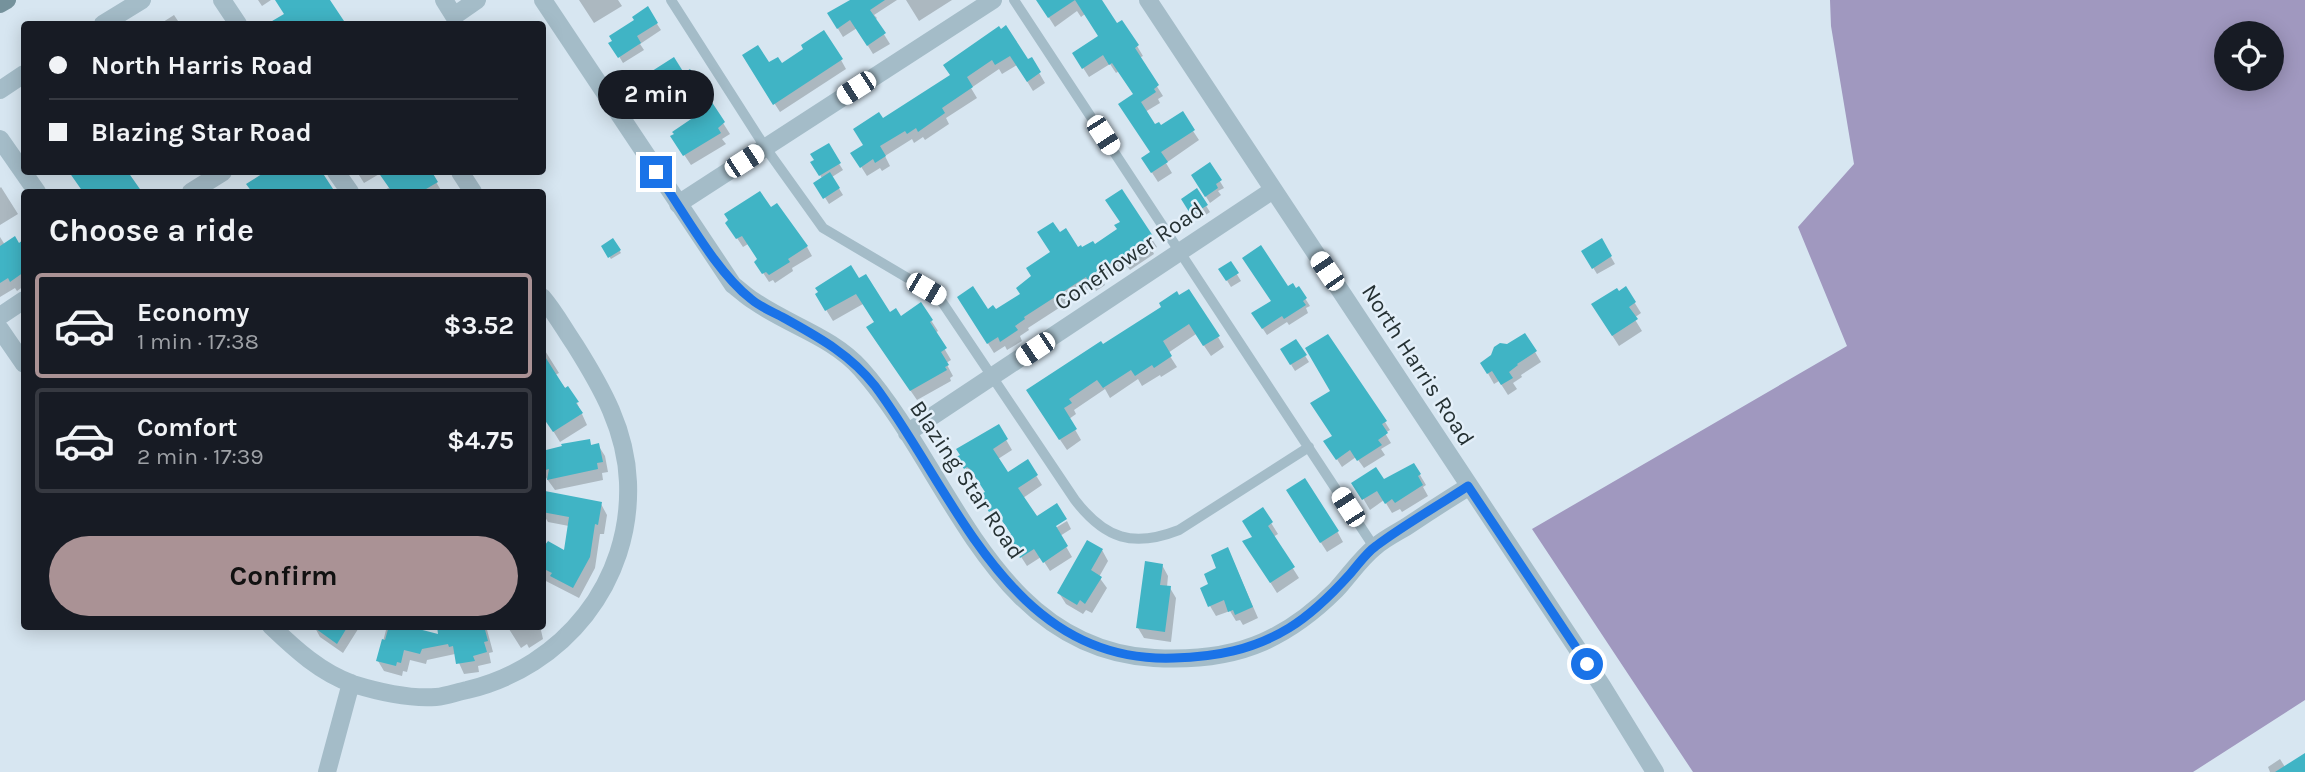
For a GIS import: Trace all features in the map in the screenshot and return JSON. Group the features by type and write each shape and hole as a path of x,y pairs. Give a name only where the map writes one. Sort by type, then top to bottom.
{"main road":[{"path":"0,4 7,0"}],"street":[{"path":"108,21 142,0"},
{"path":"222,0 236,21"},
{"path":"444,0 449,20 477,0"},
{"name":"Blazing Star Road","path":"543,0 733,285 754,301 839,349 859,367 907,433 981,550 1014,592 1035,611 1077,637 1136,657 1206,657 1234,652 1262,642 1290,628 1315,609 1374,547 1468,486"},
{"path":"678,204 993,0"},
{"name":"North Harris Road","path":"1148,0 1602,686 1655,772"},
{"path":"0,90 21,76"},
{"path":"0,139 21,169"},
{"path":"196,189 218,175"},
{"name":"Coneflower Road","path":"907,433 1273,190"},
{"path":"0,316 21,302"},
{"path":"275,630 295,650 351,683 390,693 437,697 487,685 513,675 555,647 578,626 595,602 620,553 628,507 628,480 622,438 613,412 595,378 546,303"},
{"path":"0,329 21,360"},
{"path":"327,772 351,683"}],"lane":[{"path":"671,0 765,147 823,228 938,296 1087,517 1105,531 1130,538 1156,539 1179,530 1308,447"},
{"path":"1014,0 1374,547"}],"shaded area":[{"path":"1830,0 2305,0 2305,700 2193,772 1693,772 1532,529 1847,346 1798,227 1854,164 1831,26"}],"building":[{"path":"275,0 330,0 344,21 272,21 284,14"},
{"path":"850,0 885,0 870,10 886,33 867,46 850,20 837,29 827,13"},
{"path":"1036,0 1075,0 1048,18"},
{"path":"1075,0 1102,0 1117,23 1122,20 1139,45 1135,48 1159,85 1154,89 1156,92 1141,102 1155,124 1159,122 1161,125 1183,111 1195,130 1161,152 1168,162 1151,173 1141,158 1150,152 1118,104 1133,94 1112,63 1109,65 1103,55 1082,69 1072,53 1098,36"},
{"path":"648,6 658,23 637,36 641,43 618,58 608,43 612,41 609,36 634,20 632,17"},
{"path":"1006,25 1028,59 1032,57 1041,72 1027,82 1010,56 995,65 992,60 967,77 973,87 942,108 945,113 918,132 916,128 907,134 905,131 880,146 886,156 875,163 873,159 860,168 850,153 863,145 853,129 879,112 883,118 950,75 943,65 999,26 1001,29"},
{"path":"824,30 843,59 773,105 742,55 758,45 769,62 778,57 782,63 803,49 801,45"},
{"path":"674,57 684,73 690,69 725,122 718,128 721,133 683,156 670,136 697,115 678,85 648,104 637,87 641,84 638,80"},
{"path":"829,143 841,163 819,176 810,162 814,160 810,154"},
{"path":"1210,162 1222,180 1216,184 1218,188 1205,197 1191,175"},
{"path":"830,172 840,188 823,199 813,183"},
{"path":"71,175 130,175 140,189 81,189"},
{"path":"260,175 324,175 333,189 250,189 246,184"},
{"path":"380,175 434,175 438,182 426,189 390,189"},
{"path":"1197,188 1208,205 1191,215 1181,199"},
{"path":"1122,189 1153,236 1148,239 1150,243 1123,261 1121,257 1099,271 1101,275 1089,282 1086,277 1024,317 1025,319 1015,326 1018,330 1000,342 998,337 987,344 957,297 973,286 988,309 993,305 996,309 1020,294 1016,288 1031,276 1026,268 1050,252 1037,232 1053,222 1060,232 1066,228 1078,247 1093,241 1095,244 1117,229 1114,225 1120,222 1105,200"},
{"path":"760,191 771,207 777,203 808,246 769,275 766,272 762,274 754,262 757,259 742,236 736,239 725,223 728,220 724,214"},
{"path":"15,236 19,243 21,241 21,274 10,282 8,278 0,283 0,246"},
{"path":"613,238 621,250 608,258 601,246"},
{"path":"1602,238 1612,256 1592,269 1581,251"},
{"path":"1261,245 1288,286 1293,283 1296,288 1299,286 1307,298 1303,301 1306,305 1262,329 1251,313 1271,301 1242,258"},
{"path":"1231,261 1239,273 1226,281 1218,269"},
{"path":"851,265 859,278 866,274 890,312 896,308 901,316 921,302 947,348 941,352 949,365 945,367 947,370 910,391 866,327 874,322 856,294 825,311 815,294 818,292 815,288"},
{"path":"1626,286 1636,302 1629,307 1638,319 1612,336 1591,304 1617,288 1619,291"},
{"path":"1189,289 1220,336 1203,346 1189,324 1163,341 1172,356 1154,368 1152,365 1135,376 1131,370 1103,388 1097,380 1069,399 1072,403 1064,408 1077,429 1059,440 1026,390 1101,341 1103,344 1161,307 1159,303 1177,291 1179,295"},
{"path":"1525,333 1537,351 1517,364 1509,372 1513,378 1501,385 1492,371 1487,374 1480,363 1491,355 1494,347 1500,343 1507,344"},
{"path":"1328,334 1387,421 1382,424 1388,433 1378,440 1382,445 1357,461 1350,450 1336,460 1323,441 1332,436 1310,403 1330,391 1305,348"},
{"path":"1296,339 1307,355 1290,365 1280,349"},
{"path":"546,358 565,388 568,386 579,402 576,403 583,413 553,432 546,422"},
{"path":"999,424 1008,439 993,449 1008,472 1028,459 1038,475 1018,488 1037,516 1057,503 1067,519 1056,526 1068,546 1043,563 1034,549 1020,558 1007,537 1011,534 994,509 989,512 979,495 985,492 970,469 964,469 956,457 960,455 956,449"},
{"path":"590,439 591,445 599,443 603,462 597,463 598,469 547,480 549,469 546,470 546,450 562,446 561,444"},
{"path":"1414,463 1421,474 1418,476 1423,485 1395,503 1392,499 1385,504 1377,491 1362,500 1351,483 1376,467 1384,479"},
{"path":"1305,478 1339,531 1320,543 1286,490"},
{"path":"546,491 602,502 598,525 595,524 590,557 573,588 550,576 552,573 546,570 546,544 548,541 564,550 569,517 546,513"},
{"path":"1263,507 1273,522 1268,526 1295,567 1270,583 1242,541 1252,537 1242,521"},
{"path":"1087,540 1103,549 1091,570 1102,577 1085,604 1080,600 1077,605 1057,593"},
{"path":"1228,547 1253,607 1235,615 1233,610 1228,612 1224,600 1208,607 1200,588 1208,584 1204,574 1216,568 1211,555"},
{"path":"1145,561 1163,564 1160,585 1171,586 1165,632 1136,628"},
{"path":"318,630 346,630 337,644"},
{"path":"388,630 422,630 438,634 438,630 485,630 488,641 484,642 487,652 473,656 475,661 456,664 453,646 449,647 448,644 422,649 420,654 404,650 401,663 397,662 396,666 376,661 382,639 385,640"},
{"path":"2305,753 2305,772 2275,772"}],"route":[{"path":"656,172 733,285 754,301 839,349 859,367 907,433 981,550 1014,592 1035,611 1077,637 1136,657 1168,659 1234,652 1262,642 1290,628 1315,609 1374,547 1468,486 1587,664"}]}
